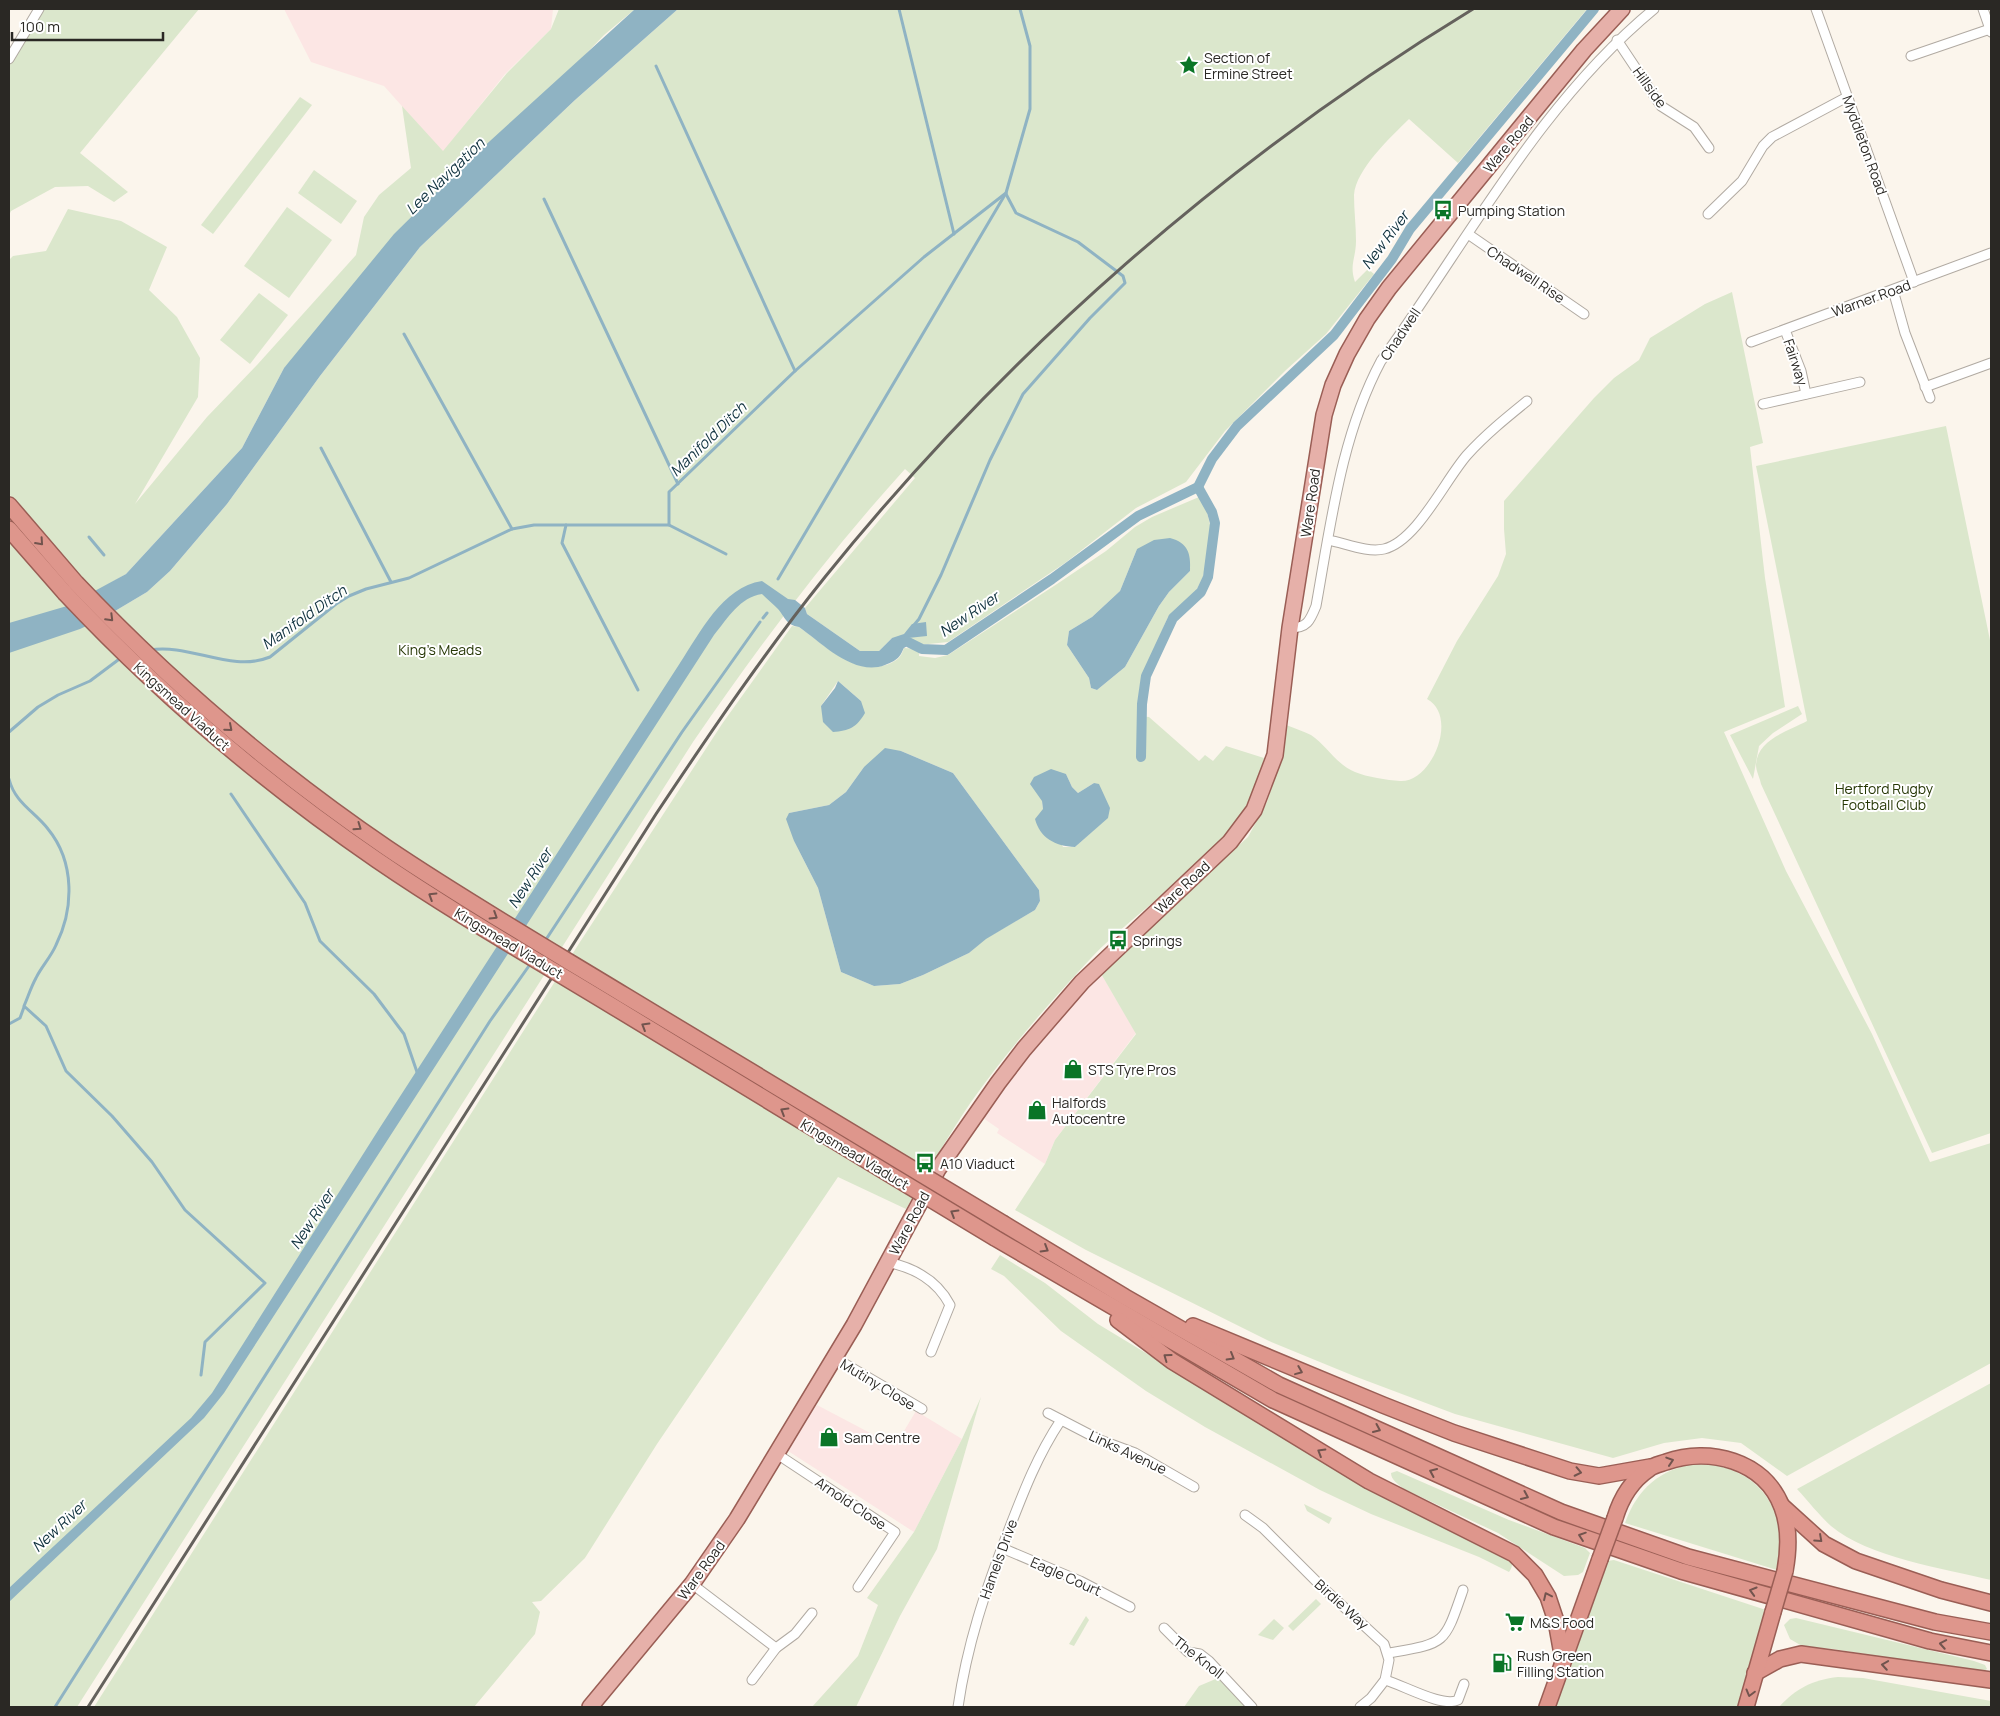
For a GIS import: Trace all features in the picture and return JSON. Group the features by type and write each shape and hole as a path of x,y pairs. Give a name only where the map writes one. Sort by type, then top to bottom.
{"highway":[{"name":"Kingsmead Viaduct","path":"9,505 76,582 136,644 236,735 290,778 388,848 535,941 1125,1297"},
{"name":"Kingsmead Viaduct","path":"9,529 65,593 128,657 228,748 281,790 379,861 487,930 1069,1282"},
{"path":"1069,1282 1273,1400 1554,1527 1700,1576 1930,1642 1991,1653"},
{"path":"1069,1282 1172,1361 1369,1481 1514,1554 1535,1575 1548,1597 1556,1621 1563,1660"},
{"path":"1125,1297 1383,1405 1454,1432 1570,1471 1599,1476 1650,1468 1686,1456 1702,1454 1729,1459 1756,1474 1774,1492 1782,1506 1824,1544 1856,1560 1941,1590 1991,1603"},
{"path":"1125,1297 1279,1385 1561,1512 1688,1558 1935,1622 1991,1632"},
{"path":"1547,1707 1614,1518 1629,1487 1650,1468"},
{"path":"1746,1707 1785,1571 1789,1541 1782,1506"},
{"path":"1755,1673 1780,1659 1801,1654 1991,1680"}],"main road":[{"name":"Ware Road","path":"590,1707 692,1584 737,1519 835,1358 938,1169 976,1112 1024,1049 1105,959 1230,842 1254,810 1275,755 1290,628 1319,437 1333,385 1351,346 1389,288 1584,50 1622,9"}],"street":[{"path":"9,59 39,9"},
{"path":"1617,40 1654,9"},
{"name":"Myddleton Road","path":"1816,9 1914,282"},
{"path":"1911,56 1991,30 1987,14"},
{"name":"Chadwell","path":"1290,628 1301,628 1310,622 1316,606 1340,478 1370,381 1381,361 1526,148 1590,69 1617,40"},
{"name":"Hillside","path":"1617,40 1661,106 1694,127 1709,148"},
{"path":"1708,214 1742,181 1763,146 1772,136 1847,97"},
{"name":"Chadwell Rise","path":"1468,234 1584,314"},
{"name":"Warner Road","path":"1751,342 1991,253"},
{"path":"1893,290 1905,333 1930,398"},
{"name":"Fairway","path":"1785,330 1801,371 1806,394"},
{"path":"1925,387 1991,363"},
{"name":"Fairway","path":"1763,404 1860,382"},
{"path":"1328,540 1377,550 1388,548 1400,540 1414,528 1452,472 1476,444 1527,401"},
{"path":"887,1262 920,1272 946,1296 950,1305 931,1352"},
{"name":"Mutiny Close","path":"835,1358 922,1409"},
{"name":"Links Avenue","path":"1048,1414 1100,1440 1135,1453 1194,1487"},
{"name":"Hamels Drive","path":"958,1707 970,1641 1024,1486 1042,1450 1061,1420"},
{"name":"Arnold Close","path":"777,1454 894,1532 858,1587"},
{"name":"Birdie Way","path":"1245,1515 1263,1528 1321,1586 1378,1637 1388,1652"},
{"name":"Eagle Court","path":"1002,1548 1080,1581 1130,1606"},
{"path":"692,1584 776,1648"},
{"path":"1366,1706 1385,1680 1388,1669 1388,1652 1434,1643 1443,1638 1450,1628 1463,1590"},
{"path":"752,1680 776,1648 795,1634 812,1613"},
{"name":"The Knoll","path":"1164,1628 1188,1652 1200,1654 1209,1661 1252,1707"},
{"path":"1385,1680 1430,1698 1454,1702 1458,1700 1464,1684"},
{"path":"1428,1707 1430,1698"}],"shaded area":[{"path":"284,9 553,9 551,29 505,74 443,152 384,86 311,62"},
{"path":"1100,972 1136,1033 1055,1140 1045,1164 997,1133 999,1129 983,1118 1017,1068"},
{"path":"817,1405 895,1446 916,1411 962,1439 914,1532 785,1449"}],"green space":[{"path":"42,9 199,9 80,153 128,192 114,202 88,186 55,187 11,211 9,215 9,65"},
{"path":"559,9 635,9 604,35 284,368 242,448 126,574 95,592 9,494 9,260 13,256 46,251 68,209 121,221 167,247 149,290 177,317 200,358 198,397 135,504 207,417 257,365 356,255 364,217 379,195 411,168 402,106 443,151 507,73 551,29"},
{"name":"King's Meads","path":"678,9 1587,9 1458,163 1409,119 1375,154 1361,175 1354,195 1356,247 1353,276 1355,282 1368,269 1374,274 1326,334 1286,370 1225,431 1186,482 1136,508 1065,563 948,642 919,645 914,641 892,638 879,651 860,651 807,614 805,608 915,478 905,469 794,602 693,742 77,1707 9,1707 9,542 67,606 105,617 147,592 170,571 227,504 320,376 420,247 575,100"},
{"path":"300,97 312,105 213,234 201,225"},
{"path":"314,170 357,201 341,224 298,193"},
{"path":"287,207 332,240 289,298 244,266"},
{"path":"1732,292 1763,443 1750,447 1765,578 1785,707 1724,732 1786,871 1872,1034 1930,1162 1991,1143 1991,1363 1787,1476 1741,1443 1702,1438 1664,1443 1613,1458 1455,1414 1354,1376 1269,1341 1086,1250 1015,1210 1045,1164 1055,1140 1136,1034 1100,972 1248,837 1267,802 1282,755 1286,725 1311,735 1343,765 1360,774 1400,781 1412,779 1422,771 1438,747 1441,733 1441,719 1436,707 1427,699 1457,641 1498,576 1506,554 1504,501 1594,398 1614,378 1639,360 1650,338 1705,304"},
{"path":"259,293 288,315 250,364 220,340"},
{"name":"Hertford Rugby Football Club","path":"1946,426 1991,645 1991,1133 1932,1153 1761,784 1757,770 1758,756 1768,742 1783,732 1807,721 1756,466"},
{"path":"1199,497 1207,512 1210,525 1209,548 1203,577 1196,591 1168,617 1158,640 1140,684 1139,716 1149,717 1199,761 1205,755 1213,761 1226,746 1264,758 1249,801 1235,823 1218,843 1092,957 1029,1028 971,1102 906,1209 838,1177 657,1444 585,1558 541,1601 532,1602 540,1612 535,1634 474,1707 94,1707 580,942 722,724 792,626 799,627 841,657 852,663 864,666 876,667 889,664 899,658 904,648 919,649 919,656 935,658 948,655 1106,551 1135,527 1152,517","holes":["1137,549 1190,571 1169,592 1159,606 1125,667 1097,690 1091,688 1089,678 1067,645 1069,631 1092,617 1120,591","838,681 861,701 821,706","901,751 953,773 1039,890 1040,901 1035,910 985,939 969,953 900,984 874,986 841,972 818,888 794,841 789,813 829,805 846,792 864,767","1066,774 1072,787 1078,793 1094,783 1107,818 1075,847 1063,847 1043,809 1042,801","844,1120 859,1129 846,1158 824,1143"]},
{"path":"1798,706 1802,714 1773,733 1759,746 1753,779 1730,735"},
{"path":"1000,1255 1045,1283 1098,1324 1235,1407 1508,1556 1512,1564 1511,1570 1509,1572 1479,1557 1371,1514 1320,1490 1205,1427 1146,1391 1061,1331 1004,1276 991,1269"},
{"path":"1991,1383 1991,1580 1907,1560 1865,1546 1846,1537 1831,1526 1797,1489"},
{"path":"981,1397 937,1549 900,1616 856,1707 812,1707 858,1656 878,1605 867,1598 914,1532 962,1439"},
{"path":"1695,1464 1717,1466 1736,1472 1752,1481 1765,1494 1774,1510 1780,1529 1781,1549 1777,1570 1625,1523 1636,1500 1651,1483 1671,1471"},
{"path":"1397,1471 1509,1520 1585,1548 1590,1553 1583,1572 1578,1575 1564,1576 1498,1533 1404,1489 1392,1478 1391,1473"},
{"path":"1304,1504 1332,1518 1329,1524 1307,1511"},
{"path":"1614,1560 1766,1610 1740,1707 1554,1707 1607,1561"},
{"path":"1316,1599 1321,1604 1293,1631 1288,1626"},
{"path":"1086,1616 1089,1620 1074,1646 1069,1644"},
{"path":"1796,1618 1974,1661 1985,1665 1987,1669 1982,1672 1802,1646 1790,1639 1784,1625 1790,1619"},
{"path":"1274,1619 1284,1628 1273,1640 1258,1635"},
{"path":"1838,1677 1863,1678 1991,1701 1991,1707 1779,1707 1785,1700 1805,1686 1821,1680"},
{"path":"1218,1678 1246,1707 1184,1707 1199,1686"}],"water":[{"path":"635,9 678,9 575,100 420,247 320,376 227,504 170,571 147,592 105,617 80,629 9,653 9,623 67,606 126,574 242,448 284,368 394,234 468,161"},
{"path":"1170,538 1185,546 1190,559 1190,571 1169,592 1159,606 1125,667 1097,690 1091,688 1089,678 1067,645 1069,631 1092,617 1120,591 1137,549 1154,540"},
{"path":"762,581 788,599 795,600 805,608 807,614 860,651 879,651 892,638 904,634 912,624 926,622 927,636 908,638 914,641 912,646 905,644 896,660 885,665 862,666 839,656 799,627 788,623 778,609 762,594 747,599 735,609 714,635 224,1393 204,1418 9,1602 9,1588 191,1418 212,1393 379,1129 704,625 735,592 748,585"},
{"path":"838,681 861,701 865,713 859,722 852,727 844,731 833,732 823,722 821,706"},
{"path":"885,748 901,751 953,773 1039,890 1040,901 1035,910 986,939 969,953 900,984 874,986 841,972 818,888 794,841 786,819 789,813 829,805 846,792 864,767"},
{"path":"1051,769 1066,774 1072,787 1078,793 1094,783 1099,784 1110,808 1108,818 1075,847 1061,845 1049,840 1037,826 1035,819 1043,809 1042,801 1030,784 1034,777"}],"waterway":[{"path":"899,9 954,234"},
{"path":"778,579 1006,193 1030,109 1030,46 1020,9"},
{"name":"New River","path":"901,644 906,641 922,649 946,650 1052,579 1138,516 1198,487 1212,459 1237,426 1334,335 1392,259 1410,229 1594,9"},
{"path":"656,66 795,371"},
{"name":"Manifold Ditch","path":"150,650 180,650 225,660 255,661 270,657 336,604 349,596 366,589 409,578 512,529 534,525 669,525 669,492 795,371 924,257 1006,193"},
{"path":"914,625 919,619 941,575 990,460 1023,394 1090,318 1125,283 1123,276 1078,242 1016,213 1006,194"},
{"path":"544,199 678,484"},
{"path":"404,334 512,529"},
{"path":"321,448 391,582"},
{"name":"New River","path":"1141,757 1142,704 1146,676 1173,618 1201,592 1208,577 1215,523 1212,512 1198,487"},
{"path":"566,525 562,543 638,690"},
{"path":"669,525 726,554"},
{"path":"89,537 104,555"},
{"path":"763,618 767,613"},
{"path":"545,941 682,732 760,622"},
{"path":"9,732 38,707 58,695 90,681 122,657"},
{"path":"9,779 20,801 43,823 57,842 63,856 69,886 66,916 62,931 54,949 34,981 24,1006 46,1026 66,1071 112,1116 152,1162 185,1210 265,1283 205,1342 201,1375"},
{"path":"231,794 305,903 320,941 374,994 404,1034 418,1075"},
{"path":"55,1707 490,1021 531,963"},
{"path":"9,1024 20,1018 24,1007"}],"railway":[{"path":"88,1707 656,814 759,664 825,577 895,494 968,414 1045,338 1125,265 1208,195 1293,129 1382,67 1473,9"}],"place":[{"name":"Section of Ermine Street","path":"1189,65"},
{"name":"Pumping Station","path":"1443,210"},
{"name":"Springs","path":"1118,940"},
{"name":"STS Tyre Pros","path":"1073,1069"},
{"name":"Halfords Autocentre","path":"1037,1110"},
{"name":"A10 Viaduct","path":"925,1163"},
{"name":"Sam Centre","path":"829,1437"},
{"name":"M&S Food","path":"1515,1622"},
{"name":"Rush Green Filling Station","path":"1502,1663"}],"water label":[{"name":"Lee Navigation","path":"445,176"}]}
